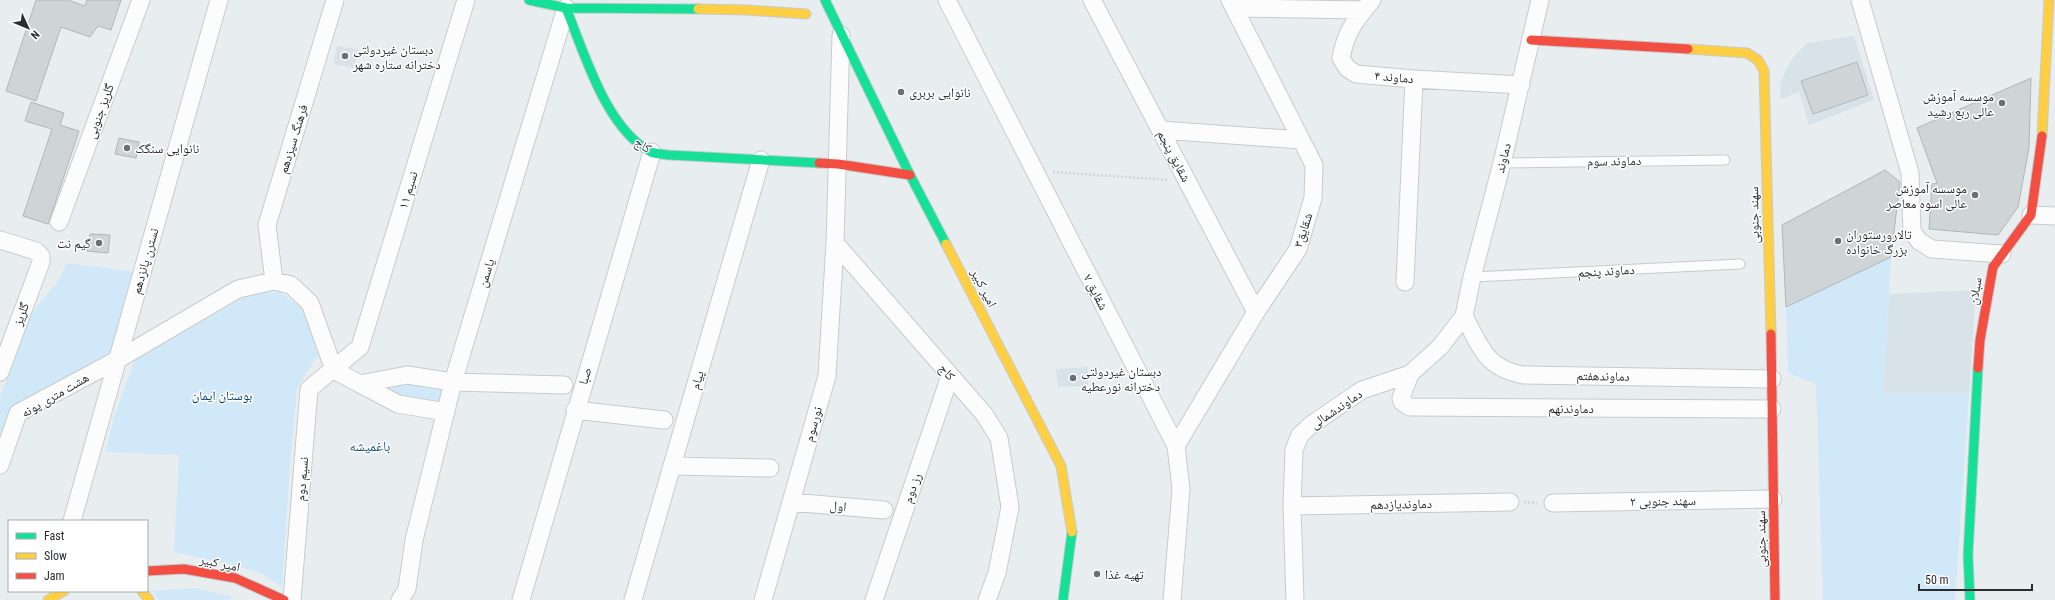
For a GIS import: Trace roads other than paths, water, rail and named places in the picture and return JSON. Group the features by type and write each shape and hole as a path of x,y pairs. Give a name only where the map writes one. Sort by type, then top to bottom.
{"street":[{"name":"گلریز جنوبی","path":"59,222 141,0"},
{"name":"نسترن پانزدهم","path":"72,520 219,0"},
{"name":"فرهنگ سیزدهم","path":"274,280 267,224 335,0"},
{"name":"نسیم ۱۱","path":"334,370 360,347 466,0"},
{"path":"529,0 566,8 747,5 806,14"},
{"name":"امیر کبیر","path":"825,0 910,175 1061,466 1072,533 1063,600"},
{"name":"شقایق ۷","path":"947,0 1033,171 1176,446 1181,489 1172,600"},
{"name":"شقایق پنجم","path":"1092,0 1256,312"},
{"name":"دماوند","path":"1464,316 1472,277 1521,85 1540,0"},
{"path":"1860,0 1910,173 1912,231 1919,241 1932,249 2002,254"},
{"name":"سبلان","path":"1970,600 1968,555 1980,340 1993,267 2031,214 2049,104 2049,0"},
{"path":"1232,4 1368,5"},
{"name":"شقایق۳","path":"1176,446 1256,312 1298,249 1313,198 1314,165 1232,4"},
{"name":"دماوند ۴","path":"1368,5 1348,32 1341,58 1348,68 1356,74 1521,85"},
{"name":"کاج","path":"566,8 607,105 631,138 652,152 669,155 838,164 910,175"},
{"name":"یاسمن","path":"408,596 414,540 453,382 566,8"},
{"path":"836,243 841,35"},
{"name":"سهند جنوبی","path":"1531,40 1747,53 1758,60 1764,71 1772,379 1775,600"},
{"path":"1404,282 1414,79"},
{"path":"1160,130 1302,140"},
{"name":"صبا","path":"521,600 575,410 652,152"},
{"name":"پیام","path":"633,600 761,160"},
{"path":"2031,214 2055,216"},
{"name":"گلریز","path":"0,240 36,251 41,256 41,262 0,372"},
{"name":"کاج","path":"836,243 984,414 999,438 1010,508 997,573 987,600"},
{"name":"نورسوم","path":"763,600 827,376 836,243"},
{"name":"هشت متری پونه","path":"0,465 18,413 118,360 238,289 274,280"},
{"path":"274,280 291,285 310,303 334,370 398,404 446,412"},
{"name":"دماوندهفتم","path":"1464,316 1484,354 1494,365 1508,373 1523,375 1772,379"},
{"name":"دماوندشمالی","path":"1296,600 1292,506 1294,450 1300,435 1311,425 1362,390 1410,374 1440,347 1464,316"},
{"name":"نسیم دوم","path":"292,600 309,389 334,370"},
{"name":"دماوندنهم","path":"1410,374 1401,398 1406,405 1410,406 1772,409"},
{"path":"360,384 407,375 453,382 564,385"},
{"name":"رز دوم","path":"874,600 950,376"},
{"path":"575,410 664,420"},
{"path":"672,466 770,468"},
{"name":"سهند جنوبی ۲","path":"1553,503 1773,499"},
{"name":"اول","path":"791,502 884,510"},
{"name":"دماوندیازدهم","path":"1292,506 1510,502"},
{"name":"امیر کبیر","path":"148,571 184,569 235,578 284,600"},
{"path":"247,596 258,588"},
{"path":"48,600 62,592"},
{"path":"143,592 149,600"}],"lane":[{"name":"دماوند سوم","path":"1502,163 1725,160"},
{"name":"دماوند پنجم","path":"1472,277 1740,264"}],"place":[{"name":"دبستان غیردولتی دخترانه ستاره شهر","path":"345,56"},
{"name":"نانوایی بربری","path":"901,92"},
{"name":"موسسه آموزش عالی ربع رشید","path":"2002,103"},
{"name":"نانوایی سنگک","path":"127,148"},
{"name":"موسسه آموزش عالی اسوه معاصر","path":"1975,195"},
{"name":"تالارورستوران بزرگ خانواده","path":"1838,241"},
{"name":"گیم نت","path":"99,243"},
{"name":"دبستان غیردولتی دخترانه نورعطیه","path":"1073,378"},
{"name":"تهیه غذا","path":"1097,574"}],"district":[{"name":"باغمیشه","path":"370,446"}],"park label":[{"name":"بوستان ایمان","path":"222,395"}]}
